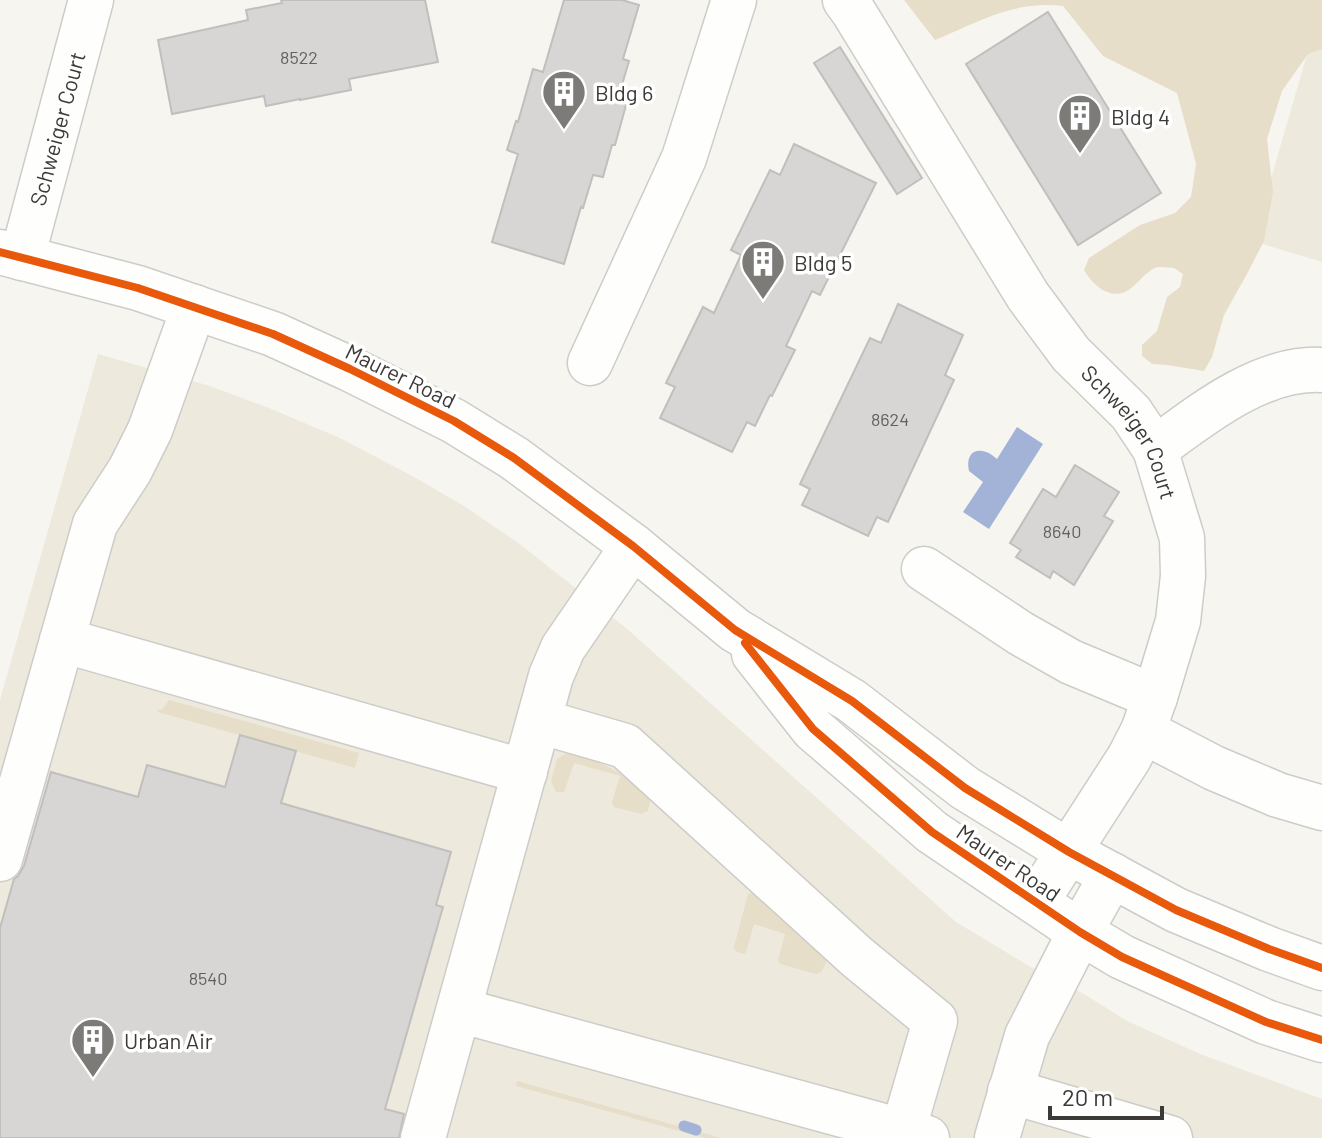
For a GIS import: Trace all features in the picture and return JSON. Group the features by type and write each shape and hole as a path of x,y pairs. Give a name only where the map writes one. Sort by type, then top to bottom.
{"street":[{"name":"Schweiger Court","path":"11,255 91,0"},
{"path":"590,363 684,158 734,0"},
{"name":"Schweiger Court","path":"845,0 1028,296 1071,354 1131,413 1155,449 1182,538 1183,576 1178,621 1149,714 1129,758 1036,902"},
{"name":"Maurer Road","path":"11,255 138,288 273,334 454,421 514,458 633,546 735,630 852,701 965,788 1069,852 1176,910 1322,968"},
{"path":"0,859 95,524 130,470 150,430 194,307"},
{"path":"1155,449 1229,398 1262,382 1288,373 1322,370"},
{"path":"423,1138 551,676 563,648 633,546"},
{"path":"924,569 1149,714 1214,768 1278,795 1322,808"},
{"name":"Maurer Road","path":"735,630 813,729 932,832 1122,957 1266,1022 1322,1040"},
{"path":"62,640 525,772"},
{"path":"459,1010 915,1135 935,1021 857,957 625,746 539,721"},
{"path":"997,1138 1027,1036 1112,875"},
{"path":"1010,1091 1106,1129 1170,1138"}],"shaded area":[{"path":"904,0 1322,0 1322,49 1308,54 1282,91 1267,139 1273,192 1264,241 1224,315 1212,357 1204,371 1152,364 1142,356 1142,345 1157,331 1167,297 1180,287 1183,274 1174,268 1155,268 1130,289 1116,294 1092,282 1084,270 1089,258 1140,225 1175,213 1191,197 1196,164 1177,93 1103,56 1063,6 1013,9 935,40"},
{"path":"1312,37 1322,40 1322,262 1253,241"},
{"path":"98,354 210,386 269,408 340,438 464,506 517,542 626,628 956,922 1127,1021 1200,1054 1322,1099 1322,1138 0,1138 0,700"},
{"path":"169,700 359,753 355,768 158,712"},
{"path":"566,753 601,763 622,775 649,799 648,811 641,814 614,807 612,802 620,776 574,763 564,792 556,792 551,781 557,759"},
{"path":"753,893 825,957 826,963 821,972 816,974 780,964 778,960 785,934 754,924 746,952 735,951 748,894"},
{"path":"517,1081 721,1138 705,1138 516,1086"}],"water":[{"path":"1017,427 1043,444 989,529 963,512 983,482 969,471 969,458 981,451 997,459"}],"building":[{"path":"281,0 425,0 438,62 349,79 351,90 300,100 266,106 264,96 172,114 158,40 248,20 246,10 282,3"},
{"name":"Bldg 6","path":"564,0 622,0 639,5 623,59 629,61 619,95 628,98 615,145 612,145 603,177 593,175 564,264 492,242 518,154 507,150 533,69 543,72"},
{"name":"Bldg 4","path":"1048,12 1161,193 1078,245 966,64"},
{"path":"840,47 922,178 897,194 814,63"},
{"name":"Bldg 5","path":"794,144 876,183 820,295 812,291 786,346 795,350 772,396 755,426 747,422 732,452 660,418 675,387 666,383 703,307 714,313 741,255 731,250 770,170 780,175"},
{"path":"898,304 963,335 945,375 954,380 888,522 877,517 868,536 802,505 810,489 800,484 870,338 881,343"},
{"path":"1075,465 1119,492 1104,516 1113,521 1074,585 1053,571 1050,578 1016,557 1021,550 1010,543 1043,489 1056,497"},
{"path":"240,735 296,751 281,803 451,852 436,905 443,907 385,1109 404,1114 399,1138 0,1138 0,928 14,879 24,866 51,772 138,797 147,765 225,787"}],"waterway":[{"path":"684,1126 696,1130"}],"cycle path":[{"path":"0,252 138,288 273,334 454,421 514,458 633,546 735,630 852,701 965,788 1069,852 1176,910 1322,968"},
{"path":"745,643 813,729 932,832 1122,957 1266,1022 1322,1040"}],"place":[{"name":"Bldg 6","path":"564,131"},
{"name":"Bldg 4","path":"1080,155"},
{"name":"Bldg 5","path":"763,301"},
{"name":"Urban Air","path":"93,1079"}]}
